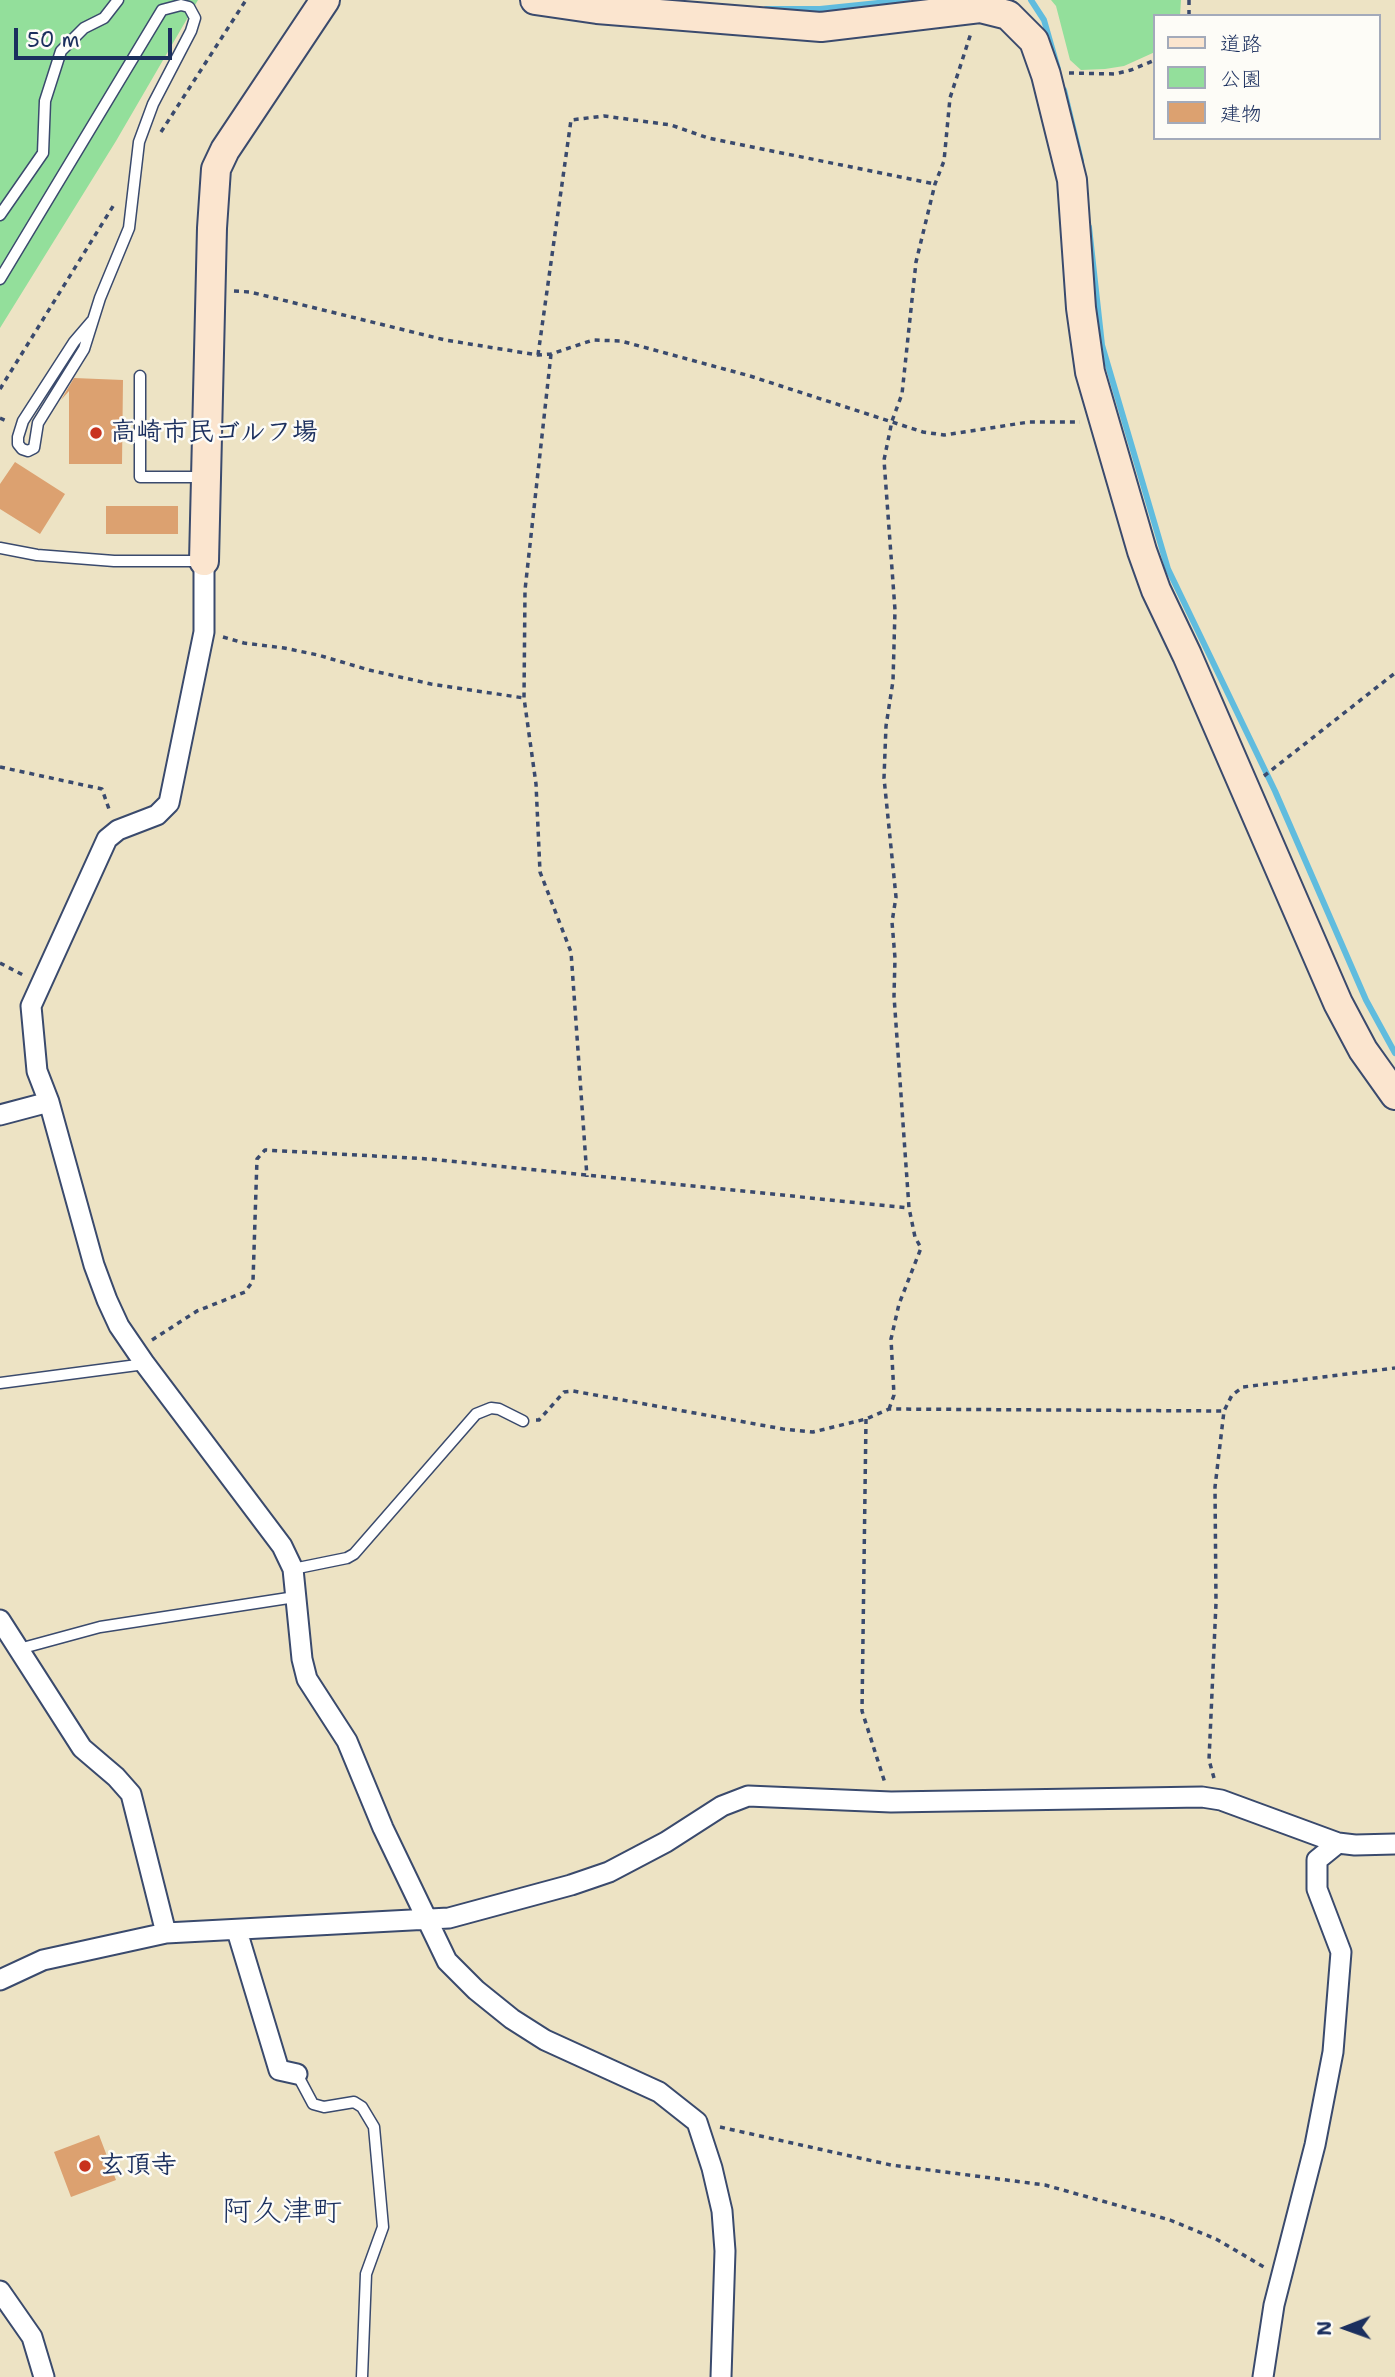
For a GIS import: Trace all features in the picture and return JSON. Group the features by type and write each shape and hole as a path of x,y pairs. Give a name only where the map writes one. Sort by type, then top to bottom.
{"street":[{"path":"325,0 225,150 216,169 212,228 204,632 169,803 157,815 118,830 107,839 31,1006 37,1071 49,1102 98,1277 111,1309 140,1357 282,1546 293,1569 302,1659 307,1679 347,1741 372,1802 447,1961 476,1990 512,2019 545,2040 659,2092 697,2122 722,2211 725,2250 721,2377"},
{"path":"535,0 597,9 821,27 980,8 1001,11 1017,21 1034,41 1046,75 1072,180 1085,345 1104,423 1142,551 1156,590 1187,655 1338,1003 1363,1050 1395,1095"},
{"path":"0,1115 49,1102"},
{"path":"0,1620 82,1748 116,1777 131,1794 166,1933"},
{"path":"0,1980 43,1960 166,1933 427,1920 461,1915 609,1872 666,1842 722,1807 748,1796 891,1802 1180,1796 1221,1800 1338,1843 1395,1844"},
{"path":"1263,2377 1274,2305 1315,2145 1333,2052 1341,1952 1317,1889 1317,1860 1338,1843"},
{"path":"237,1931 279,2070 297,2074"},
{"path":"0,2291 32,2337 44,2377"}],"lane":[{"path":"0,215 43,153 45,102 61,51 84,28 104,18 118,0"},
{"path":"0,279 162,10 181,5 189,7 195,18 191,31 153,104 139,142 129,228 80,358 38,423 34,448 28,451 22,449 18,444 18,437 23,421 74,342 92,321"},
{"path":"139,376 139,477 206,477"},
{"path":"0,548 37,555 114,561 204,561"},
{"path":"0,1383 140,1357"},
{"path":"293,1569 347,1558 354,1554 481,1410 499,1409 523,1421"},
{"path":"18,1650 100,1628 295,1597"},
{"path":"297,2074 313,2104 324,2107 354,2102 362,2107 374,2127 383,2227 366,2274 362,2377"}],"path":[{"path":"889,1409 894,1395 891,1339 899,1304 921,1248 915,1237 909,1208 894,996 892,922 896,897 884,778 895,622 884,460 892,421 902,394 916,262 935,184 944,161 950,98 980,8"},
{"path":"1046,75 1115,74 1154,60"},
{"path":"538,355 571,120 604,116 671,125 708,138 935,184"},
{"path":"211,290 250,292 444,340 538,355 551,354 593,340 621,341 750,376 923,432 944,435 1029,422 1104,423"},
{"path":"551,354 525,590 524,698 536,784 540,872 571,952 587,1177"},
{"path":"204,632 244,643 318,655 431,684 524,698"},
{"path":"1246,790 1395,673"},
{"path":"0,767 102,789 118,830"},
{"path":"0,963 41,985"},
{"path":"140,1357 197,1311 245,1292 253,1281 257,1159 265,1150 429,1159 909,1208"},
{"path":"1221,1800 1209,1760 1216,1603 1215,1487 1224,1411 1232,1395 1243,1387 1395,1368"},
{"path":"523,1421 539,1420 564,1392 573,1391 813,1432 866,1419 889,1409 1224,1411"},
{"path":"866,1419 862,1711 891,1802"},
{"path":"697,2122 878,2163 1045,2185 1119,2204 1170,2220 1216,2239 1281,2277"}],"green space":[{"path":"0,0 198,0 116,141 0,328"},
{"path":"1051,0 1181,0 1180,14 1154,14 1154,52 1124,66 1105,69 1081,70 1070,60 1056,6"}],"building":[{"name":"高崎市民ゴルフ場","path":"74,378 123,380 122,464 69,464 69,391 61,400"},
{"path":"15,462 65,494 40,534 0,509 0,484"},
{"path":"106,506 178,506 178,534 106,534"},
{"name":"玄頂寺","path":"99,2135 116,2180 71,2197 54,2152"}],"waterway":[{"path":"766,9 820,9 907,0"},
{"path":"1031,0 1044,20 1058,69"},
{"path":"1064,90 1081,161"},
{"path":"1089,227 1102,345 1168,569 1275,791 1366,1000 1395,1053"}],"place":[{"name":"高崎市民ゴルフ場","path":"96,433"},
{"name":"玄頂寺","path":"85,2166"}],"district":[{"name":"阿久津町","path":"282,2213"}]}
